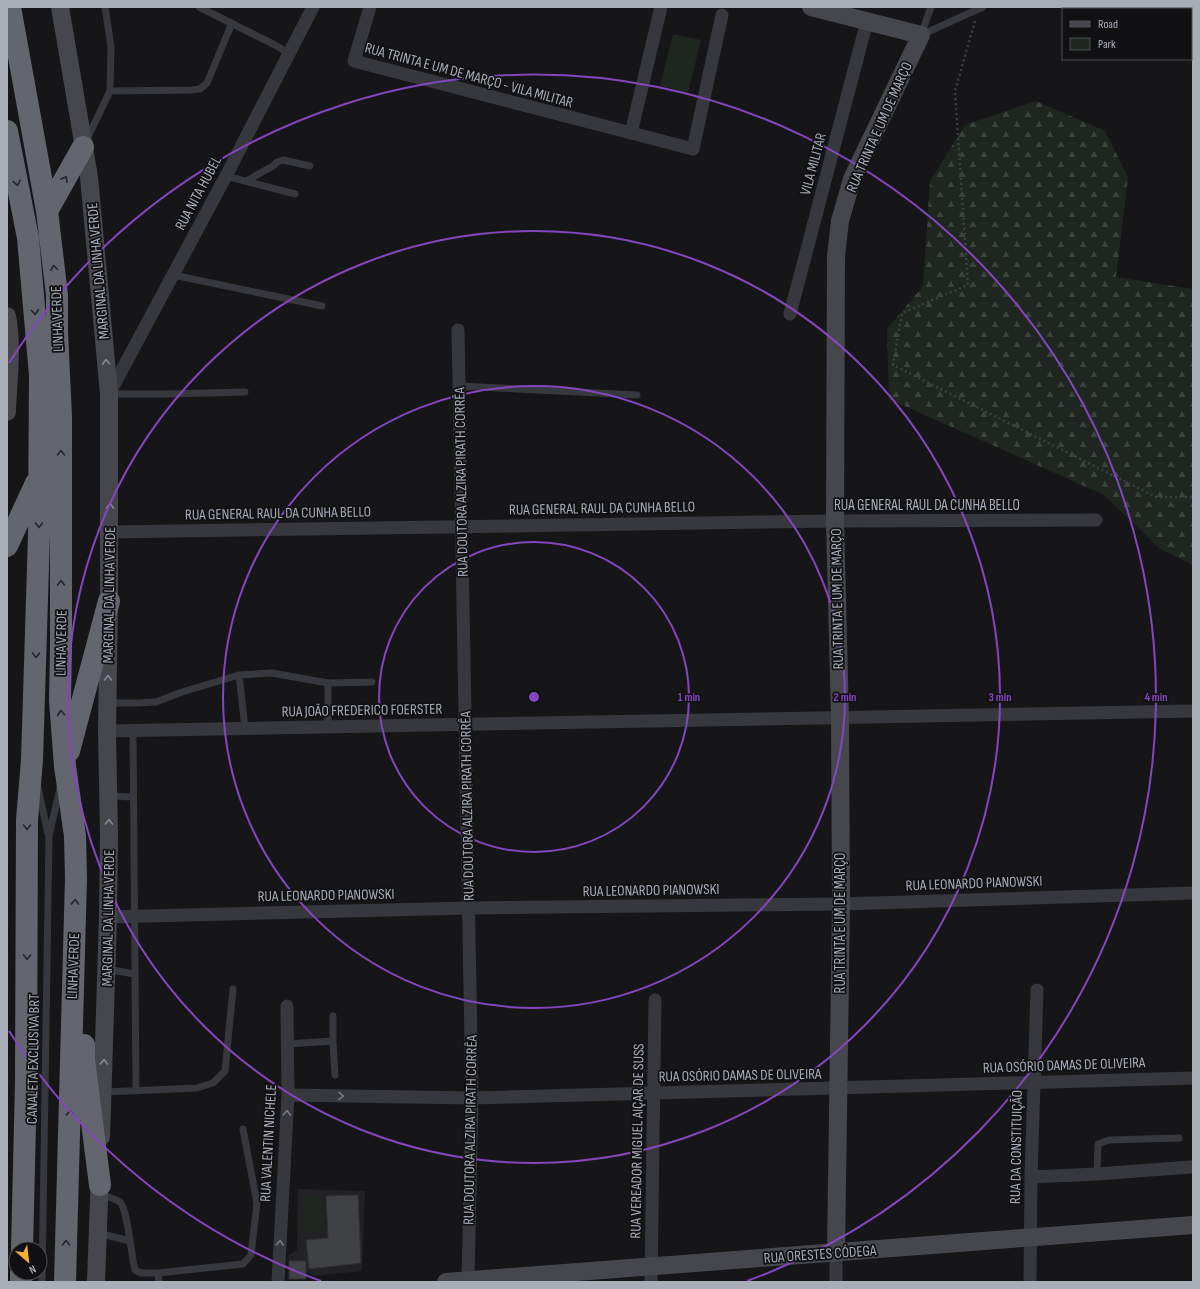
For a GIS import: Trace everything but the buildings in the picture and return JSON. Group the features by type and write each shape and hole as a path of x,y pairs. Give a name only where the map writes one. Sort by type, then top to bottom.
{"highway":[{"name":"LINHA VERDE","path":"10,7 47,211 57,295 57,332 61,418 62,647 60,701 65,766 75,836 76,878 65,1282"},
{"name":"LINHA VERDE","path":"7,131 28,238 40,375 39,535 32,760 27,820 26,1082 22,1241"},
{"path":"47,211 83,147"},
{"path":"7,546 39,476"},
{"path":"65,766 109,601"},
{"path":"74,940 83,984 84,1060 99,1190"},
{"path":"7,1258 26,1082"}],"main road":[{"name":"MARGINAL DA LINHA VERDE","path":"60,7 89,177 109,394 110,532 107,703 108,917 96,1282"},
{"path":"811,7 920,35"},
{"name":"RUA TRINTA E UM DE MARÇO","path":"836,1253 841,904 840,718 835,521 836,256 840,221 852,179 920,35"},
{"path":"7,316 9,347 7,412"},
{"name":"RUA ORESTES CÓDEGA","path":"446,1282 651,1274 836,1253 1193,1225"}],"street":[{"name":"RUA NITA HUBEL","path":"109,394 226,176 313,7"},
{"name":"RUA TRINTA E UM DE MARÇO - VILA MILITAR","path":"370,7 354,61 693,149 722,15"},
{"path":"631,133 661,7"},
{"name":"VILA MILITAR","path":"790,314 867,22"},
{"name":"RUA DOUTORA ALZIRA PIRATH CORRÊA","path":"458,330 472,1098 468,1281"},
{"name":"RUA GENERAL RAUL DA CUNHA BELLO","path":"110,532 835,521 1096,520"},
{"name":"RUA JOÃO FREDERICO FOERSTER","path":"107,731 1193,710"},
{"name":"RUA LEONARDO PIANOWSKI","path":"108,917 469,908 841,904 1193,893"},
{"name":"RUA DA CONSTITUIÇÃO","path":"1030,1282 1031,1177 1037,990"},
{"name":"RUA VEREADOR MIGUEL AIÇAR DE SUSS","path":"651,1274 655,1000"},
{"name":"RUA VALENTIN NICHELE","path":"278,1282 288,1095 287,1006"},
{"name":"RUA OSÓRIO DAMAS DE OLIVEIRA","path":"288,1095 472,1098 1193,1078"},
{"path":"1031,1177 1191,1167"},
{"name":"RUA TRINTA E UM DE MARÇO","path":"836,1253 836,1282"}],"lane":[{"path":"83,147 110,91 111,47 105,7"},
{"path":"199,7 290,54"},
{"name":"RUA TRINTA E UM DE MARÇO","path":"920,35 931,7"},
{"path":"920,35 981,8"},
{"path":"110,91 200,89 206,83 232,24"},
{"path":"246,181 273,166 277,162 283,160 310,166"},
{"path":"226,176 295,194"},
{"path":"173,275 322,306"},
{"path":"459,386 637,395"},
{"path":"109,394 245,392"},
{"path":"107,703 136,704 156,702 182,692 240,675 272,674 328,683 372,682"},
{"path":"240,675 245,728"},
{"path":"328,683 328,727"},
{"path":"133,730 136,1091"},
{"name":"CANALETA EXCLUSIVA BRT","path":"32,760 49,836"},
{"name":"CANALETA EXCLUSIVA BRT","path":"42,1282 49,836 65,766"},
{"path":"108,796 134,797"},
{"path":"107,969 134,974"},
{"path":"103,1092 197,1088 213,1083 225,1071 233,989"},
{"path":"333,1016 335,1076"},
{"path":"287,1044 333,1041"},
{"path":"99,1190 115,1199 123,1206 135,1270 140,1273 158,1273 236,1266 243,1264 252,1255 257,1203 243,1129"},
{"path":"1097,1174 1098,1144 1109,1140 1179,1138"},
{"path":"98,1233 130,1241"},
{"path":"158,1273 159,1282"}],"path":[{"path":"981,8 955,91 968,285 902,313 894,365 1156,496 1193,497"}],"shaded area":[{"path":"298,1189 365,1191 362,1271 314,1276 306,1271 303,1265 296,1261 289,1261 288,1256 297,1250"}],"green space":[{"path":"673,34 701,40 688,93 660,86"},
{"path":"1036,101 1105,131 1128,177 1116,277 1193,289 1193,565 1159,548 1104,495 889,399 887,329 923,286 930,181 965,125"},
{"path":"303,1195 323,1196 322,1232 302,1231"}]}
